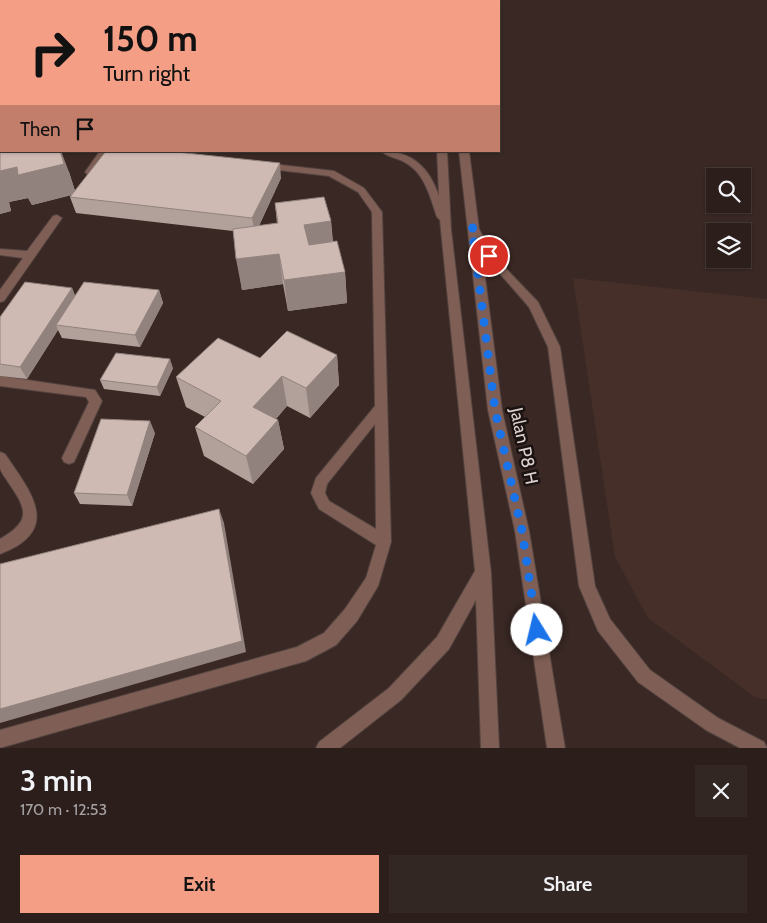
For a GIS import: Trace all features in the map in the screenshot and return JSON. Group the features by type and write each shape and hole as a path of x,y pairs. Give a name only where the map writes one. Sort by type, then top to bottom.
{"street":[{"path":"90,172 104,152"},
{"path":"388,152 418,165 426,177 446,229"},
{"path":"442,152 446,229 483,573 490,748"},
{"name":"Jalan P8 H","path":"464,152 495,410 522,531 556,748"},
{"path":"0,739 300,655 330,639 351,615 373,581 384,542 377,212 361,190 331,173 252,165"},
{"path":"0,298 57,218"},
{"path":"472,227 489,256 534,305 554,347 587,586 604,625 644,676 712,724 758,748"},
{"path":"0,252 30,255"},
{"path":"0,382 90,393 96,401 70,458"},
{"path":"381,406 321,482 318,493 324,505 384,542"},
{"path":"0,458 30,505 30,521 19,535 0,547"},
{"path":"325,748 395,694 443,643 483,573"}],"shaded area":[{"path":"573,278 767,299 767,699 756,698 648,618 615,557"}],"building":[{"path":"0,152 60,152 64,164 18,175 17,167 0,171"},
{"path":"105,152 176,152 280,163 252,218 70,197"},
{"path":"324,197 331,221 304,225 309,245 337,241 345,272 284,280 279,254 236,259 233,229 278,223 275,203"},
{"path":"25,282 72,288 20,367 0,364 0,317"},
{"path":"84,282 159,290 135,335 56,325"},
{"path":"287,331 337,355 306,388 282,376 253,407 278,420 246,456 195,427 221,401 176,377 218,338 260,358"},
{"path":"116,353 170,359 157,387 100,380"},
{"path":"101,419 150,421 127,495 74,493"},
{"path":"219,509 242,641 0,709 0,564"}],"route":[{"path":"489,256 472,227 495,410 522,531 537,630"}]}
